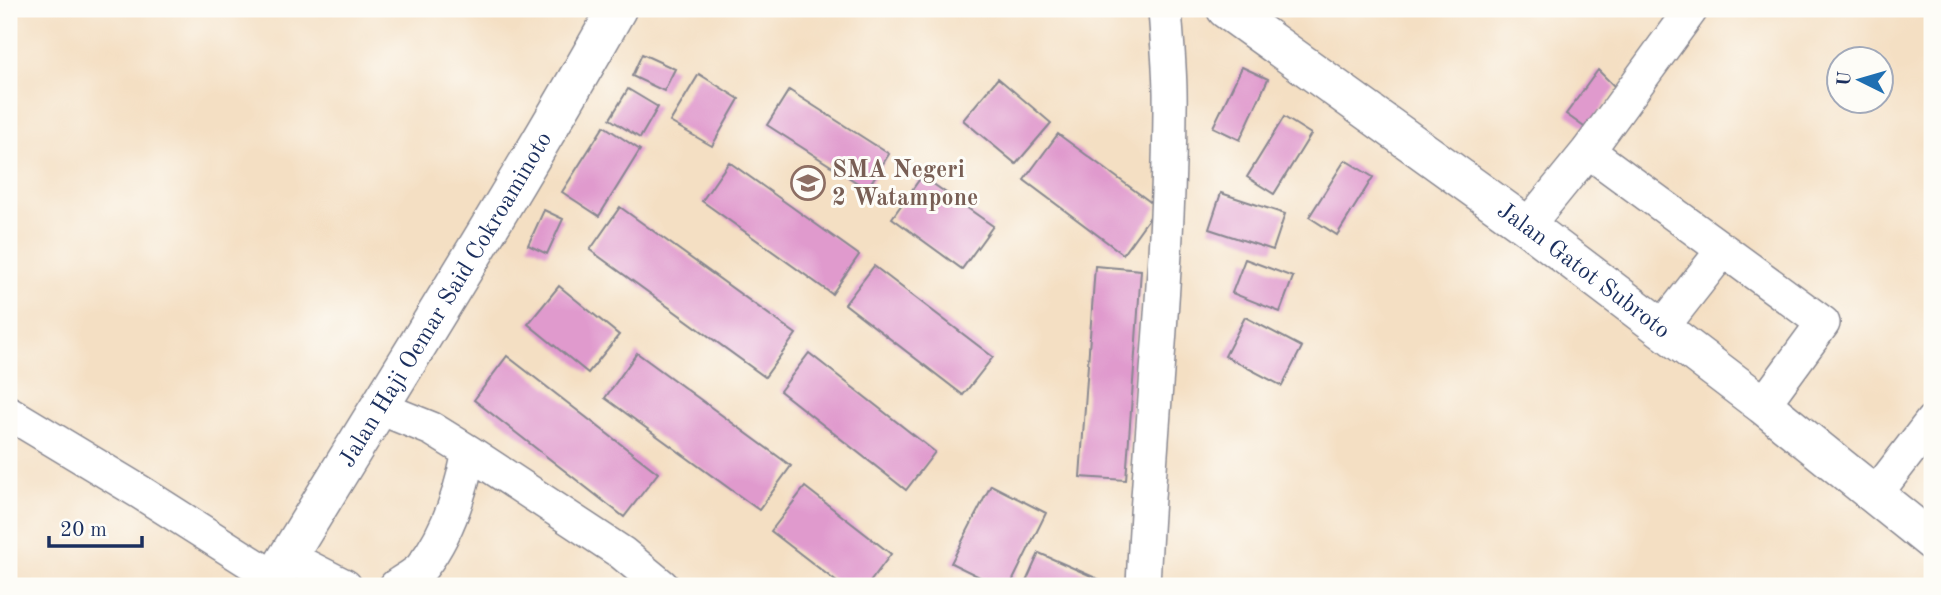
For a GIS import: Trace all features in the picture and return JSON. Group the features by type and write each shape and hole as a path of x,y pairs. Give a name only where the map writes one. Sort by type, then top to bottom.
{"highway":[{"name":"Jalan Haji Oemar Said Cokroaminoto","path":"277,574 563,105 617,9"},
{"name":"Jalan Gatot Subroto","path":"1226,9 1527,226 1763,405 1932,541"}],"street":[{"path":"1143,586 1147,492 1164,272 1170,135 1165,9"},
{"path":"1527,226 1588,151 1689,11"},
{"path":"1588,151 1824,323 1763,405"},
{"path":"1661,329 1723,250"},
{"path":"380,408 432,429 499,470 622,553 662,586"},
{"path":"9,413 277,574 345,586"},
{"path":"1875,495 1932,421"},
{"path":"396,586 420,569 444,531 463,482 469,452"}],"building":[{"path":"642,54 675,69 664,91 632,76"},
{"path":"1242,67 1268,79 1240,140 1213,127"},
{"path":"1598,70 1616,88 1587,129 1566,114"},
{"path":"699,74 739,99 712,146 670,122"},
{"path":"998,78 1051,123 1016,164 963,120"},
{"path":"628,89 658,107 640,138 610,119"},
{"path":"789,90 889,154 867,189 767,125"},
{"path":"1284,117 1311,134 1274,194 1247,177"},
{"path":"604,126 640,150 599,216 562,192"},
{"path":"1058,134 1157,207 1123,254 1024,180"},
{"path":"1345,160 1373,177 1337,235 1309,217"},
{"path":"729,162 859,255 832,294 702,201"},
{"path":"922,176 993,226 962,269 892,218"},
{"path":"1221,193 1285,214 1273,250 1209,229"},
{"path":"620,207 796,334 765,377 590,250"},
{"path":"544,210 563,219 547,254 528,245"},
{"path":"1245,259 1293,277 1280,312 1232,293"},
{"path":"874,266 993,357 963,395 845,304"},
{"path":"1095,266 1141,270 1126,480 1080,477"},
{"path":"559,286 619,335 588,373 528,324"},
{"path":"1245,317 1302,347 1282,386 1225,356"},
{"path":"637,353 791,466 759,510 605,398"},
{"path":"809,353 935,452 906,490 780,391"},
{"path":"507,356 658,473 624,517 474,400"},
{"path":"991,485 1046,513 1010,586 998,586 951,563"},
{"path":"805,487 891,554 867,586 842,586 771,531"},
{"path":"1039,553 1114,586 1024,586"}],"place":[{"name":"SMA Negeri 2 Watampone","path":"808,183"}]}
